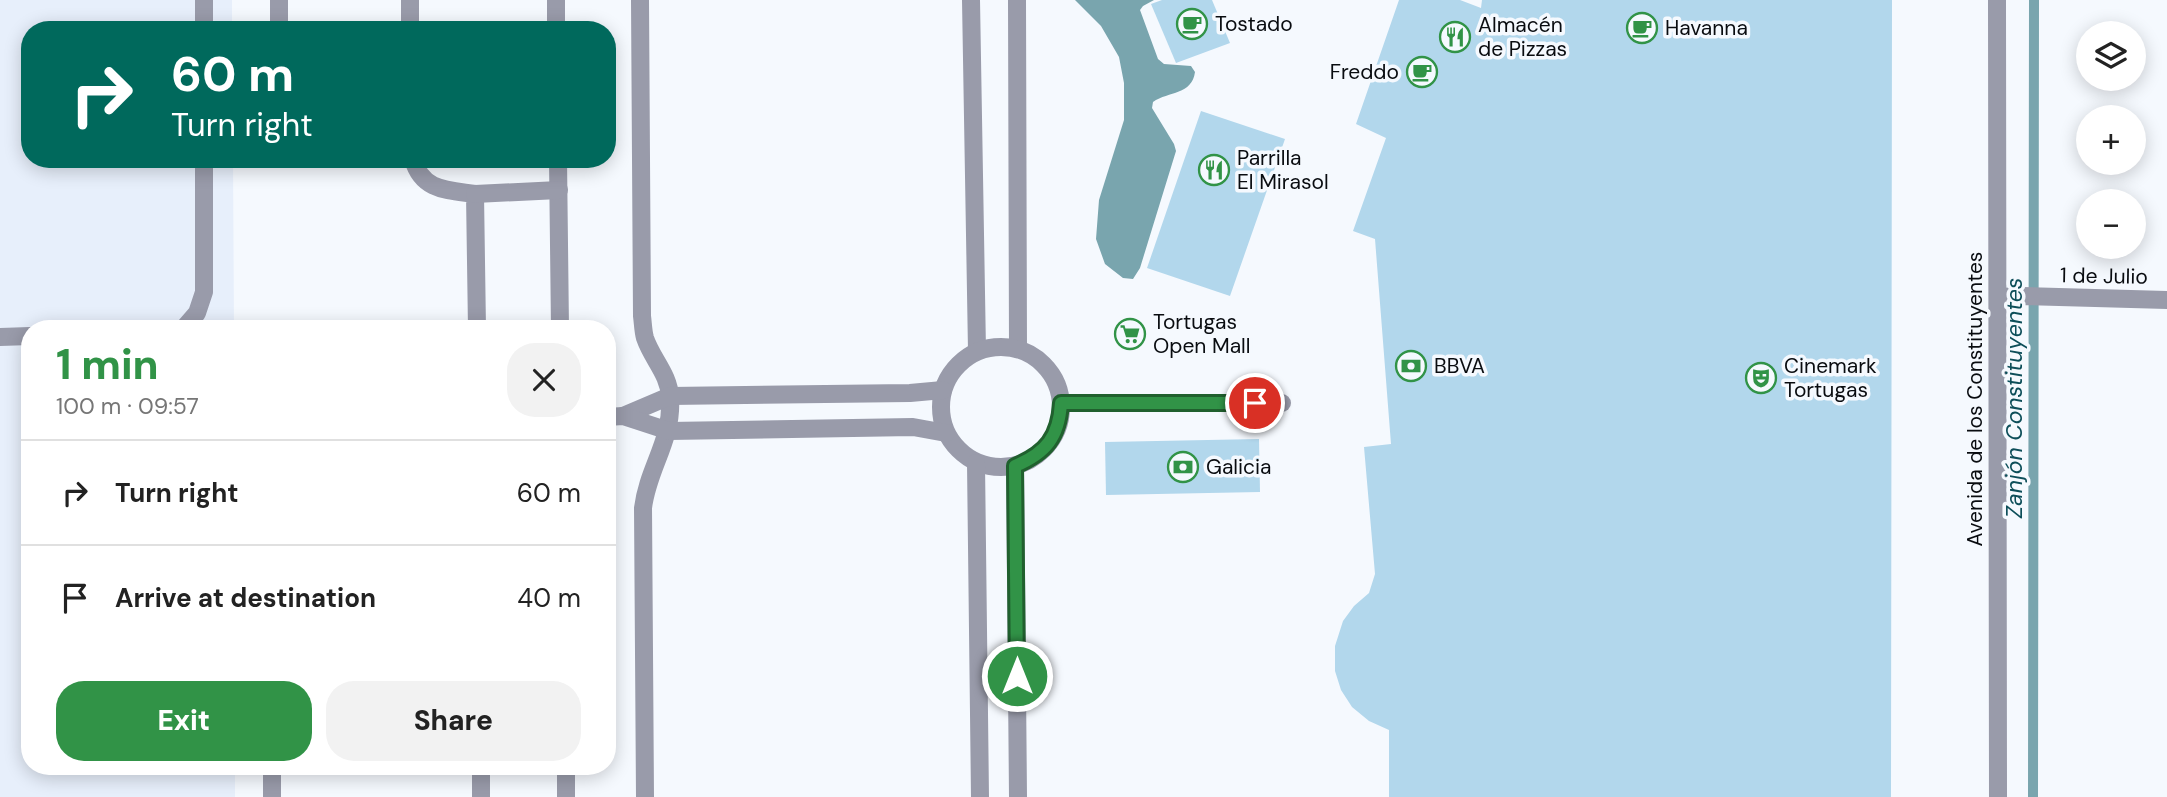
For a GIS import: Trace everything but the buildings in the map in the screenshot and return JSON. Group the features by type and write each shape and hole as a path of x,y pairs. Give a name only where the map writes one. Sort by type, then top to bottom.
{"street":[{"path":"204,0 204,21"},
{"path":"279,0 279,21"},
{"path":"410,0 410,21"},
{"path":"556,0 556,21"},
{"path":"640,0 642,316 644,337 667,380 670,397 669,431 645,489 643,508 645,797"},
{"path":"971,0 977,351"},
{"path":"1017,0 1018,349"},
{"name":"Avenida de los Constituyentes","path":"1997,0 1998,797"},
{"path":"191,320 197,313 204,292 204,168"},
{"path":"416,168 418,173 439,189 475,194 559,190"},
{"path":"558,168 560,320"},
{"path":"475,194 477,320"},
{"name":"1 de Julio","path":"1998,298 2021,296 2167,300"},
{"path":"0,337 21,336"},
{"path":"998,347 1018,349 1035,356 1048,369 1057,385 1061,403 1060,420 1054,436 1037,455 1015,466 995,467 976,463 954,445 946,433 942,419 943,390 962,361 977,351 998,347"},
{"path":"616,416 670,397 910,393 943,390"},
{"path":"1061,403 1282,404"},
{"path":"616,416 669,431 913,427 946,433"},
{"path":"976,463 980,797"},
{"path":"1015,466 1018,797"},
{"path":"272,775 272,797"},
{"path":"481,775 481,797"},
{"path":"566,775 566,797"}],"shaded area":[{"path":"0,0 232,0 232,21 21,21 21,168 233,168 234,320 21,320 21,775 235,775 235,797 0,797"}],"water":[{"path":"1075,0 1154,0 1140,10 1158,59 1164,64 1191,66 1195,72 1185,89 1153,102 1152,108 1176,151 1140,268 1133,279 1123,278 1105,264 1096,239 1099,200 1124,120 1124,83 1119,57 1101,26"}],"waterway":[{"name":"Zanjón Constituyentes","path":"2033,797 2034,0"}],"place":[{"name":"Tostado","path":"1192,24"},
{"name":"Havanna","path":"1642,28"},
{"name":"Almacén de Pizzas","path":"1455,37"},
{"name":"Freddo","path":"1422,72"},
{"name":"Parrilla El Mirasol","path":"1214,170"},
{"name":"Tortugas Open Mall","path":"1130,334"},
{"name":"BBVA","path":"1411,366"},
{"name":"Cinemark Tortugas","path":"1761,378"},
{"name":"Galicia","path":"1183,467"}],"route":[{"path":"1017,676 1015,466 1030,460 1044,449 1054,436 1060,420 1061,403 1255,403"}]}
